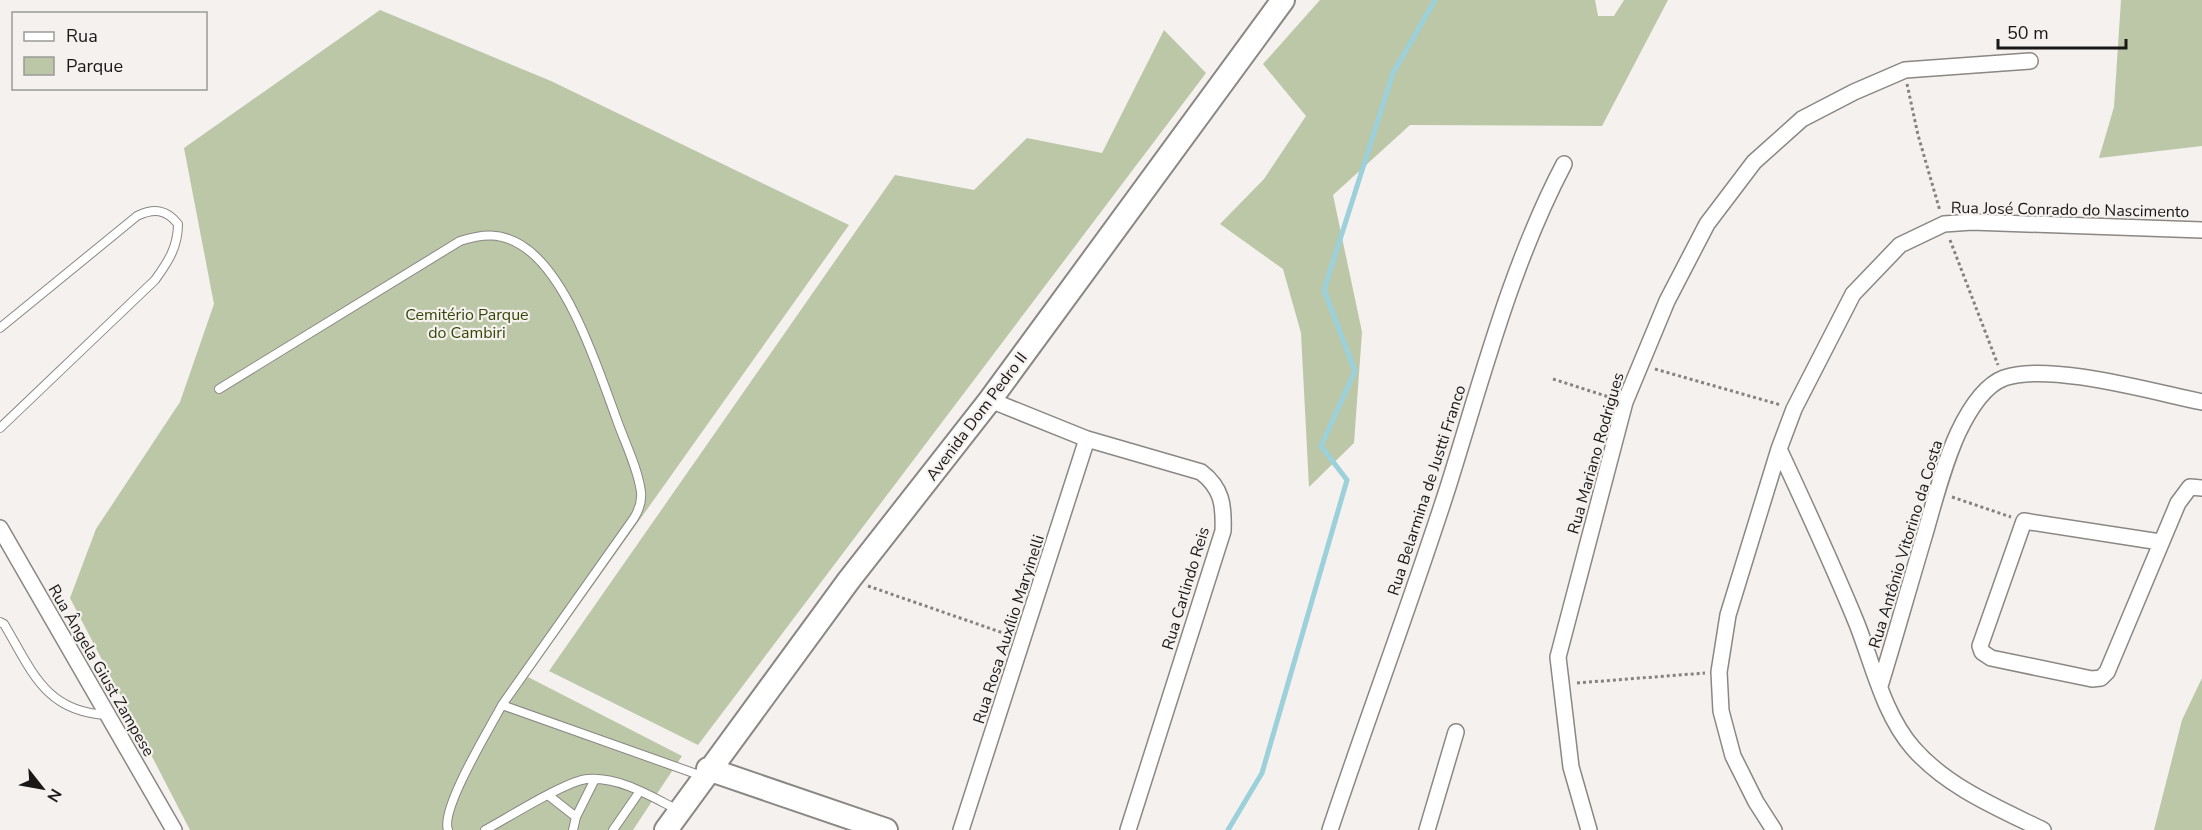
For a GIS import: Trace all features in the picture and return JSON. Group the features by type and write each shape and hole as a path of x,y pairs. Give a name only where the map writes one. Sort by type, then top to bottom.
{"street":[{"name":"Avenida Dom Pedro II","path":"666,830 724,747 849,580 990,400 1282,0"},
{"name":"Rua Mariano Rodrigues","path":"1589,830 1571,767 1558,657 1625,402 1667,301 1707,224 1754,162 1802,119 1854,92 1905,70 2030,61"},
{"name":"Rua Belarmina de Justti Franco","path":"1330,830 1437,520 1516,274 1539,216 1564,164"},
{"name":"Rua José Conrado do Nascimento","path":"1774,830 1756,802 1733,756 1721,711 1719,672 1728,615 1779,449 1794,408 1853,294 1900,245 1944,224 1972,222 2202,230"},
{"path":"2003,378 2028,375 2067,375 2202,402"},
{"name":"Rua Antônio Vitorino da Costa","path":"1880,686 1937,492 1958,434 1970,410 1988,389 2003,378"},
{"name":"Rua Carlindo Reis","path":"990,400 1087,438 1202,472 1216,483 1224,507 1223,531 1128,830"},
{"name":"Rua Rosa Auxílio Maryinelli","path":"961,830 1024,640 1087,438"},
{"path":"1779,449 1848,603 1893,716 1912,747 1931,766 1968,792 2043,830"},
{"path":"2160,542 2024,521 1980,646 1982,652 1991,658 2092,680 2101,678 2107,672 2160,542 2182,495 2190,488 2202,488"},
{"name":"Rua Ângela Giust Zampese","path":"0,528 174,830"},
{"path":"1427,830 1456,732"},
{"path":"724,747 728,765 736,779"},
{"path":"706,773 736,779 886,830"}],"lane":[{"path":"0,328 137,216 149,211 160,211 171,215 178,224 178,240 168,262 155,280 0,428"},
{"path":"219,389 460,241 482,234 500,236 521,245 546,268 570,307 592,354 636,472 641,503 634,518 502,705 453,798 447,816 448,830"},
{"path":"0,622 4,624 44,690 56,700 77,711 108,715"},
{"path":"502,705 706,773"},
{"path":"485,830 548,795 585,779 622,784 680,811"},
{"path":"573,830 576,817 595,779"},
{"path":"613,830 640,791"},
{"path":"548,795 576,817"}],"path":[{"path":"1905,70 1918,135 1944,224 2003,378"},
{"path":"1640,365 1794,408"},
{"path":"1554,379 1625,402"},
{"path":"1937,492 2024,521"},
{"path":"849,580 1024,640"},
{"path":"1560,685 1719,672"}],"green space":[{"path":"1320,0 1595,0 1598,16 1614,16 1624,0 1668,0 1602,126 1410,125 1333,195 1362,332 1354,443 1309,487 1301,333 1283,269 1220,224 1264,179 1306,116 1263,64"},
{"path":"2121,0 2202,0 2202,146 2099,158 2114,107"},
{"name":"Cemitério Parque do Cambiri","path":"380,10 551,81 849,225 528,677 682,756 633,830 190,830 70,598 96,529 180,402 214,304 184,148"},
{"path":"1164,30 1206,73 698,745 549,671 895,175 974,190 1027,138 1102,153"},
{"path":"2202,678 2202,830 2154,830 2182,720"}],"waterway":[{"path":"1228,830 1262,773 1347,480 1321,446 1355,371 1324,290 1393,73 1435,0"}]}
